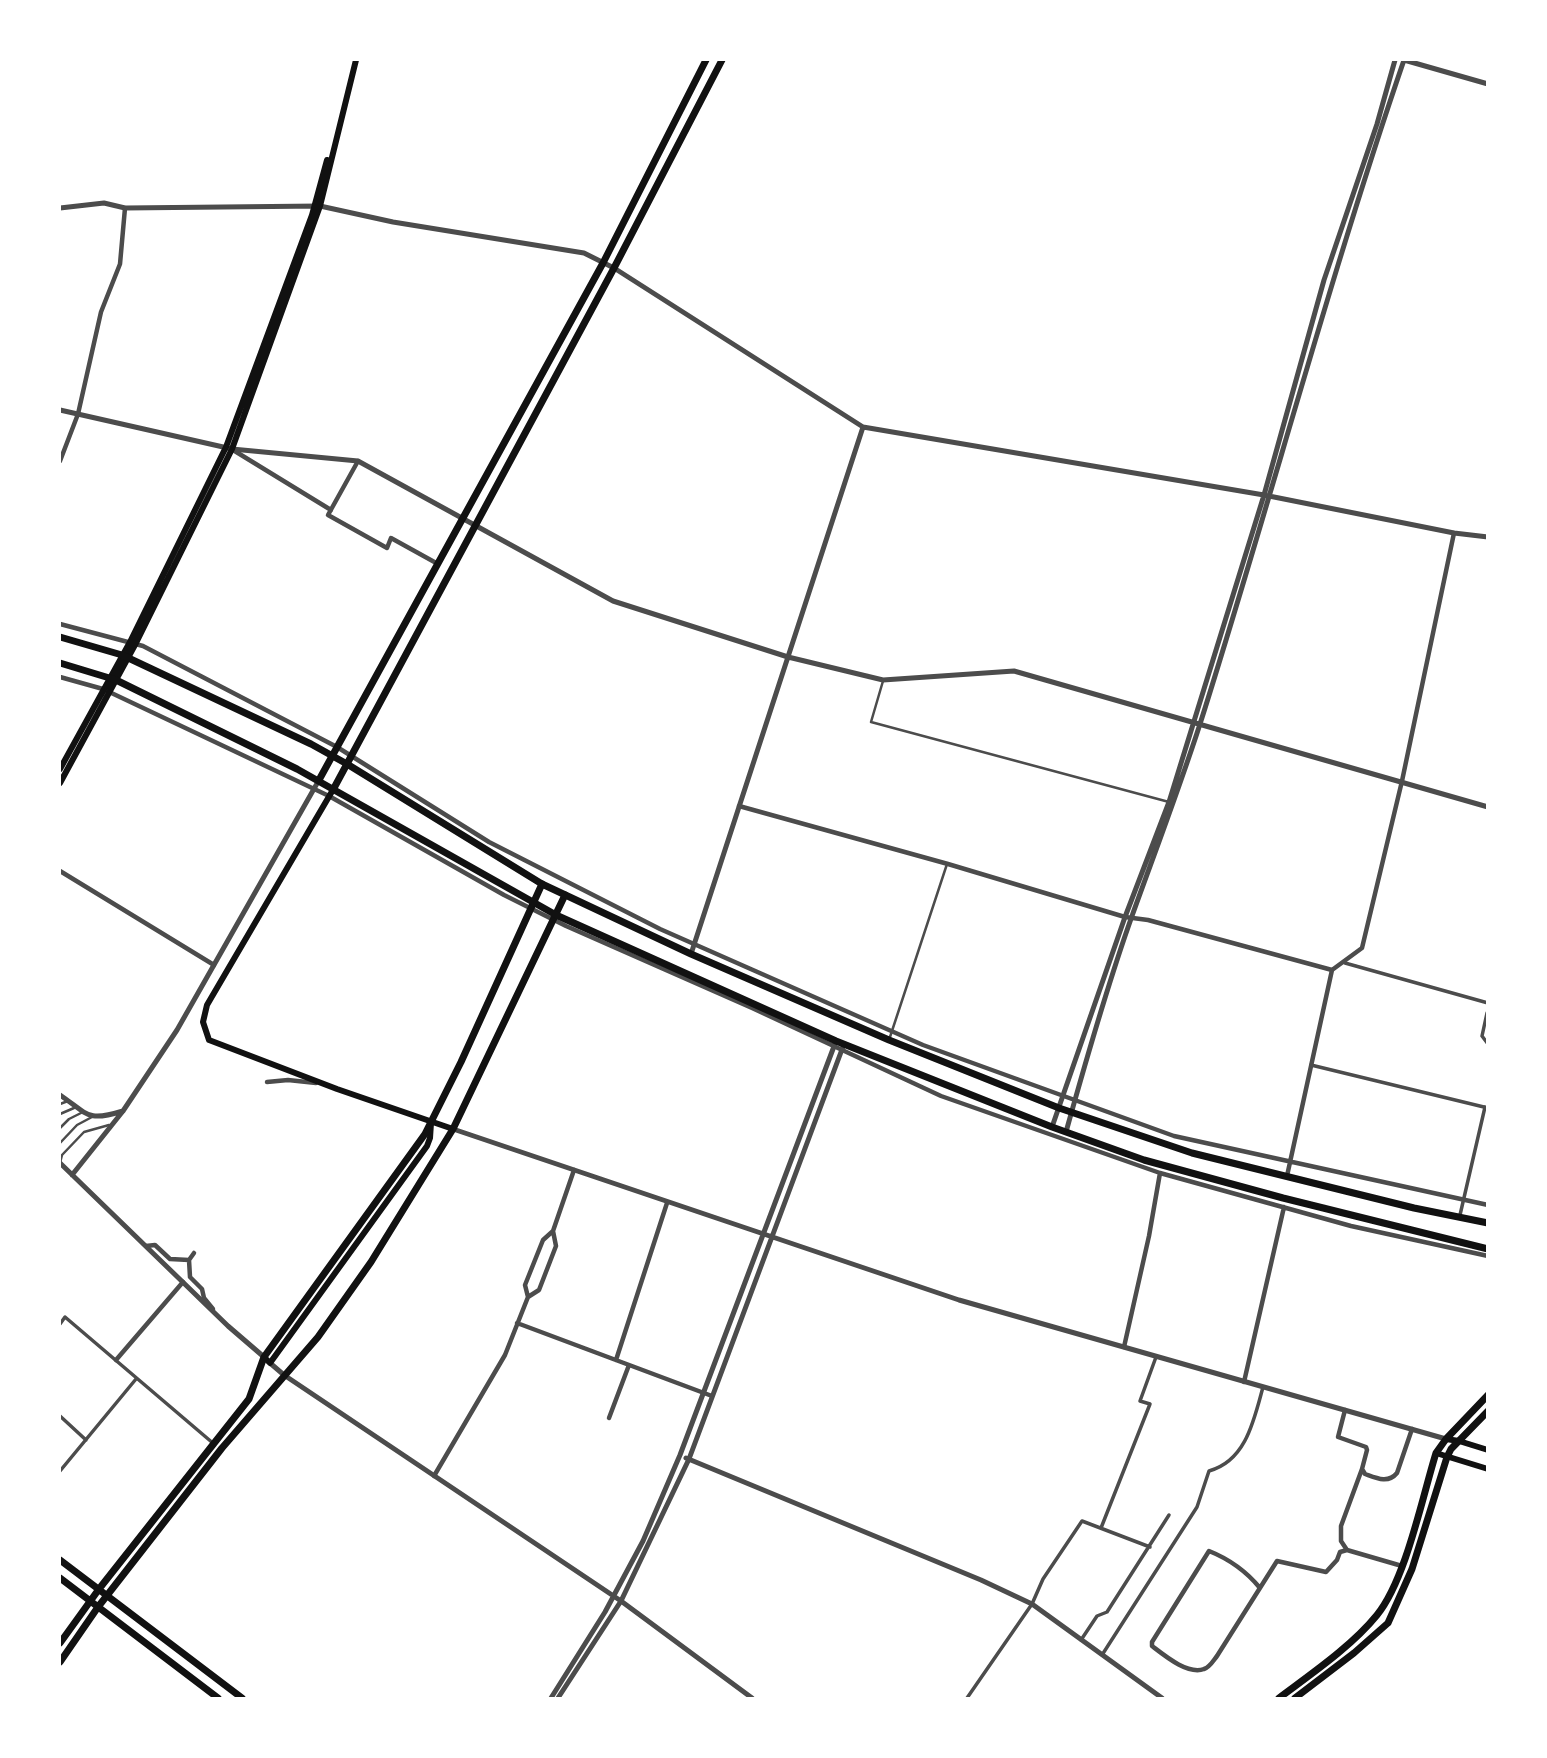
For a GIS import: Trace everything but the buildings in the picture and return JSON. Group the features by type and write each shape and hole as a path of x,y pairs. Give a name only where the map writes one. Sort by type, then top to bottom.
{"main road":[{"path":"60,769 133,643 229,448 318,206 354,60"},
{"path":"319,780 603,263 706,60"},
{"path":"453,1129 431,1124 209,1040 203,1022 207,1005 334,788 614,268 722,60"},
{"path":"60,637 125,657 332,755 349,760 542,884 691,954 889,1040 1059,1108 1192,1153 1488,1223"},
{"path":"60,663 113,679 319,780 555,918 839,1045 1052,1127 1187,1172 1488,1249"},
{"path":"60,783 106,691"},
{"path":"60,1643 99,1589 249,1399 267,1360 431,1124 542,884"},
{"path":"60,1662 98,1607 222,1448 318,1337 370,1262 453,1129 565,895"},
{"path":"1279,1699 1379,1613 1402,1566 1436,1453 1488,1395"},
{"path":"1295,1699 1388,1623 1412,1569 1447,1457 1451,1449 1488,1411"},
{"path":"1446,1439 1488,1450"},
{"path":"1436,1453 1488,1469"},
{"path":"60,1560 242,1699"},
{"path":"60,1578 218,1699"}],"street":[{"path":"1267,496 1324,279 1377,124 1395,60"},
{"path":"1066,1132 1128,918 1169,820 1331,282 1403,61 1488,84"},
{"path":"60,208 104,203 125,208 318,206 393,222 584,253 614,268 863,427 1488,537"},
{"path":"60,461 78,414 101,312 120,264 125,208"},
{"path":"60,411 229,448 358,461 613,601 788,657 883,680 1014,671 1488,807"},
{"path":"691,954 863,427"},
{"path":"229,448 331,510"},
{"path":"358,461 328,515 387,548 391,538 438,564"},
{"path":"1286,1177 1332,971 1362,948 1402,781 1454,533"},
{"path":"60,624 133,643 337,747 349,760 489,842 694,943 936,1050 1174,1136 1488,1205"},
{"path":"60,677 106,691 329,796 532,906"},
{"path":"1052,1127 1197,723"},
{"path":"72,1175 123,1111 177,1030 319,780"},
{"path":"739,806 1128,918 1148,920 1332,971"},
{"path":"60,871 214,965"},
{"path":"1345,963 1488,1003"},
{"path":"1487,1013 1482,1036 1488,1044"},
{"path":"839,1045 942,1096 1160,1173 1351,1226 1488,1256"},
{"path":"551,1699 614,1596 643,1541 680,1455 762,1235 839,1045"},
{"path":"558,1699 621,1601 655,1536 689,1459 839,1045"},
{"path":"1311,1065 1486,1108 1460,1217"},
{"path":"267,1082 288,1080 324,1084"},
{"path":"60,1095 92,1117 100,1118 123,1111"},
{"path":"453,1129 959,1300 1446,1439"},
{"path":"60,1163 284,1375 614,1596 752,1699"},
{"path":"528,1297 525,1285 543,1240 553,1231 574,1170"},
{"path":"1124,1347 1160,1173"},
{"path":"615,1360 667,1203"},
{"path":"1244,1382 1284,1207"},
{"path":"433,1476 505,1355 528,1297 540,1290 556,1246 553,1231"},
{"path":"146,1246 155,1245 170,1259 189,1260"},
{"path":"194,1253 189,1260 190,1277 202,1289 204,1298 223,1320"},
{"path":"116,1360 183,1282"},
{"path":"60,1324 65,1317 214,1444"},
{"path":"517,1323 712,1396"},
{"path":"1101,1528 1150,1404 1140,1401 1156,1357"},
{"path":"609,1418 629,1365"},
{"path":"60,1471 137,1378"},
{"path":"1102,1655 1197,1507 1209,1471 1218,1469 1233,1458 1244,1443 1263,1387"},
{"path":"1345,1409 1338,1437 1366,1447 1367,1450 1341,1526 1341,1541 1346,1550"},
{"path":"60,1416 86,1440"},
{"path":"1362,1469 1365,1474 1388,1480 1393,1478 1412,1428"},
{"path":"680,1455 981,1580 1031,1604 1162,1699"},
{"path":"1081,1640 1099,1615 1107,1612 1170,1515"},
{"path":"967,1699 1031,1604 1043,1579 1082,1521 1150,1546"},
{"path":"1260,1588 1249,1575 1209,1551 1152,1646 1189,1669 1202,1670 1208,1667 1260,1588 1277,1560 1326,1572 1337,1560 1340,1552 1346,1550 1402,1566"}],"lane":[{"path":"883,680 871,722 1169,803"},
{"path":"889,1040 948,864"},
{"path":"60,1104 68,1101"},
{"path":"60,1114 77,1107"},
{"path":"60,1128 69,1119 84,1112"},
{"path":"60,1143 77,1125 92,1117"},
{"path":"60,1163 62,1155 83,1132 112,1125"}]}
